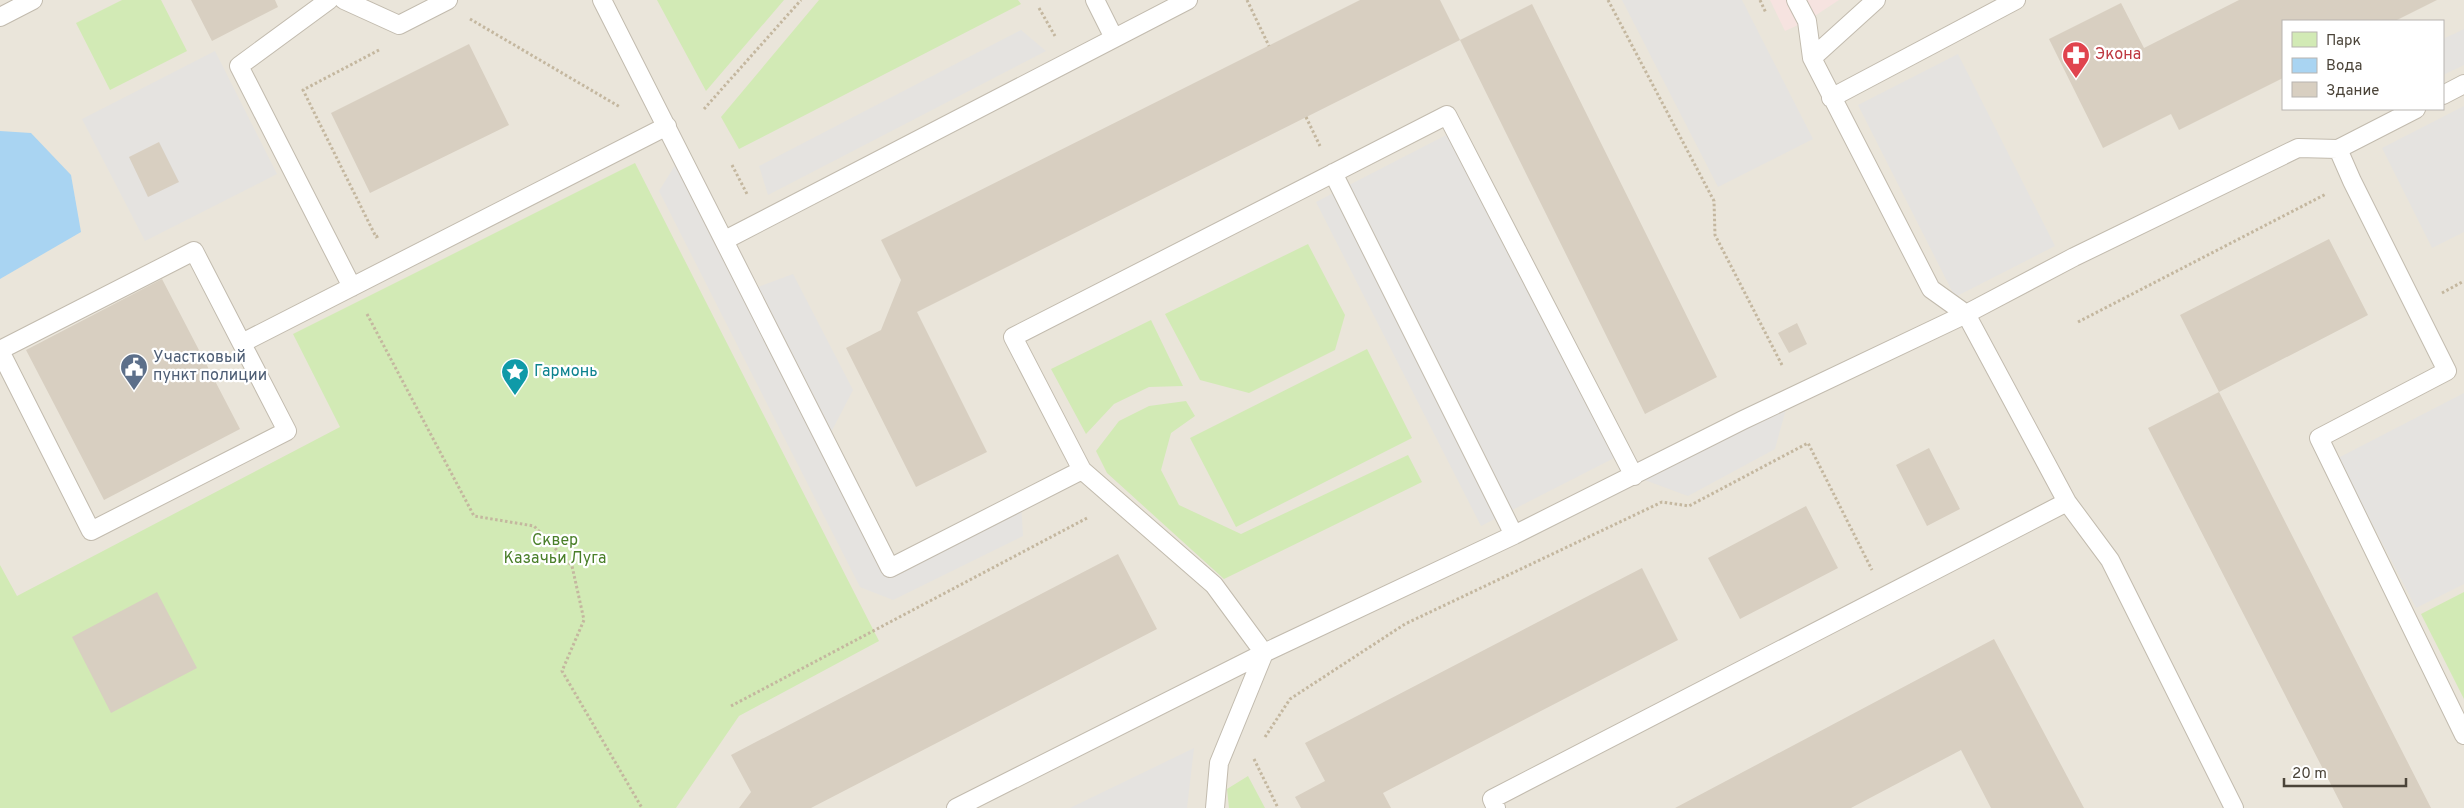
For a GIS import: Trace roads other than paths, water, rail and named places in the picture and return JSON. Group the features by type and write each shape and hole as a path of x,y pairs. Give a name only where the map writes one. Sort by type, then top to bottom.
{"lane":[{"path":"0,17 33,0"},
{"path":"329,0 239,66 352,287"},
{"path":"344,0 399,25 448,0"},
{"path":"602,0 890,568 1082,470"},
{"path":"1095,0 1114,38"},
{"path":"725,240 1188,0"},
{"path":"1796,0 1807,21 1812,58 1930,289 1966,314 2067,502 2110,560 2234,808"},
{"path":"1812,58 1876,0"},
{"path":"1831,98 2016,0"},
{"path":"2444,94 2464,84"},
{"path":"956,808 1264,653 1514,535 1797,394 1966,314 2074,257 2298,148 2338,149 2414,110"},
{"path":"1264,653 1214,585 1082,470 1013,337 1447,116 1634,476"},
{"path":"242,343 667,126"},
{"path":"2338,149 2352,181 2448,371 2318,438 2464,735"},
{"path":"1334,173 1514,535"},
{"path":"194,251 242,343 287,431 91,531 0,351 194,251"},
{"path":"1496,808 1492,800 2067,502"},
{"path":"1216,808 1219,763 1264,653"}],"water":[{"path":"0,131 31,133 71,175 81,232 0,279"}],"place":[{"name":"Экона","path":"2076,79"},
{"name":"Участковый пункт полиции","path":"134,391"},
{"name":"Гармонь","path":"515,396"}],"park label":[{"name":"Сквер Казачьи Луга","path":"555,550"}]}
